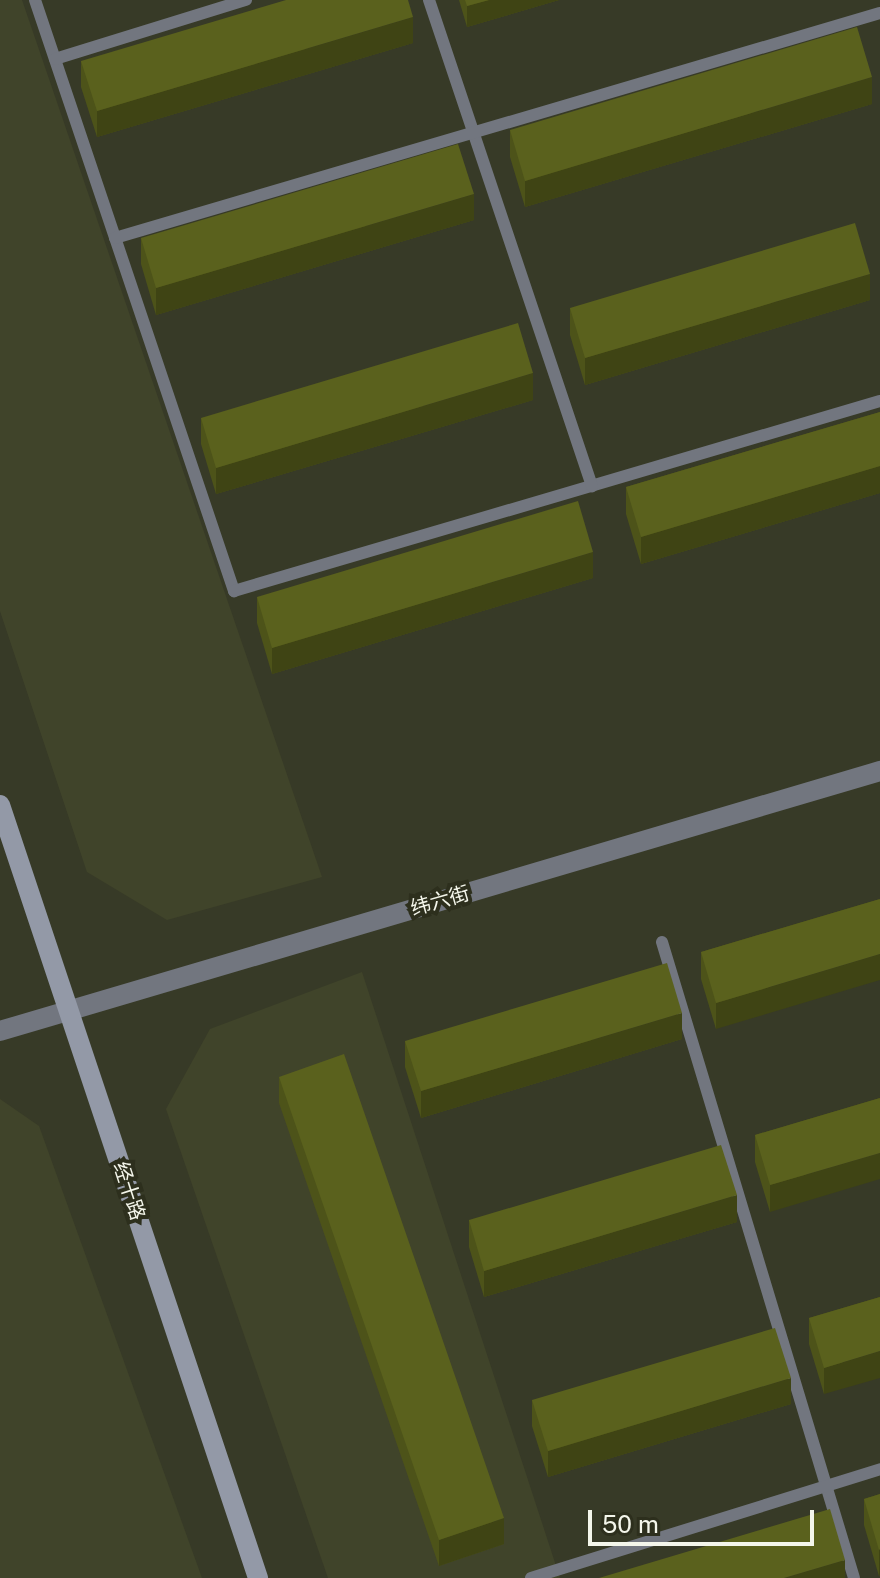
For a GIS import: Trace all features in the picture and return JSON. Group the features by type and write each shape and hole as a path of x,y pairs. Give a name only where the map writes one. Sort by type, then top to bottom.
{"main road":[{"name":"经十路","path":"0,805 258,1578"}],"street":[{"name":"纬六街","path":"0,1031 880,771"}],"lane":[{"path":"35,0 234,591 880,401"},
{"path":"55,59 246,0"},
{"path":"429,0 592,486"},
{"path":"115,238 880,13"},
{"path":"662,942 854,1578"},
{"path":"531,1578 880,1469"}],"shaded area":[{"path":"0,0 22,0 322,877 167,920 87,872 0,611"},
{"path":"362,972 560,1578 328,1578 166,1109 210,1029"},
{"path":"0,1099 39,1126 202,1578 0,1578"}],"building":[{"path":"286,0 408,0 413,17 97,111 81,61"},
{"path":"465,0 489,0 467,6"},
{"path":"857,27 872,77 525,181 510,130"},
{"path":"458,144 474,194 156,288 141,238"},
{"path":"855,223 870,274 585,358 570,308"},
{"path":"518,323 533,373 216,468 201,418"},
{"path":"880,412 880,466 641,537 626,487"},
{"path":"578,501 593,552 272,648 257,597"},
{"path":"880,899 880,954 716,1003 701,952"},
{"path":"667,963 682,1013 421,1091 405,1041"},
{"path":"344,1054 504,1518 439,1540 279,1077"},
{"path":"880,1098 880,1153 770,1185 755,1135"},
{"path":"721,1145 737,1195 484,1271 469,1220"},
{"path":"880,1297 880,1351 824,1368 809,1318"},
{"path":"775,1328 791,1378 548,1451 532,1400"},
{"path":"880,1494 880,1549 879,1550 864,1499"},
{"path":"830,1509 845,1560 784,1578 599,1578"}]}
